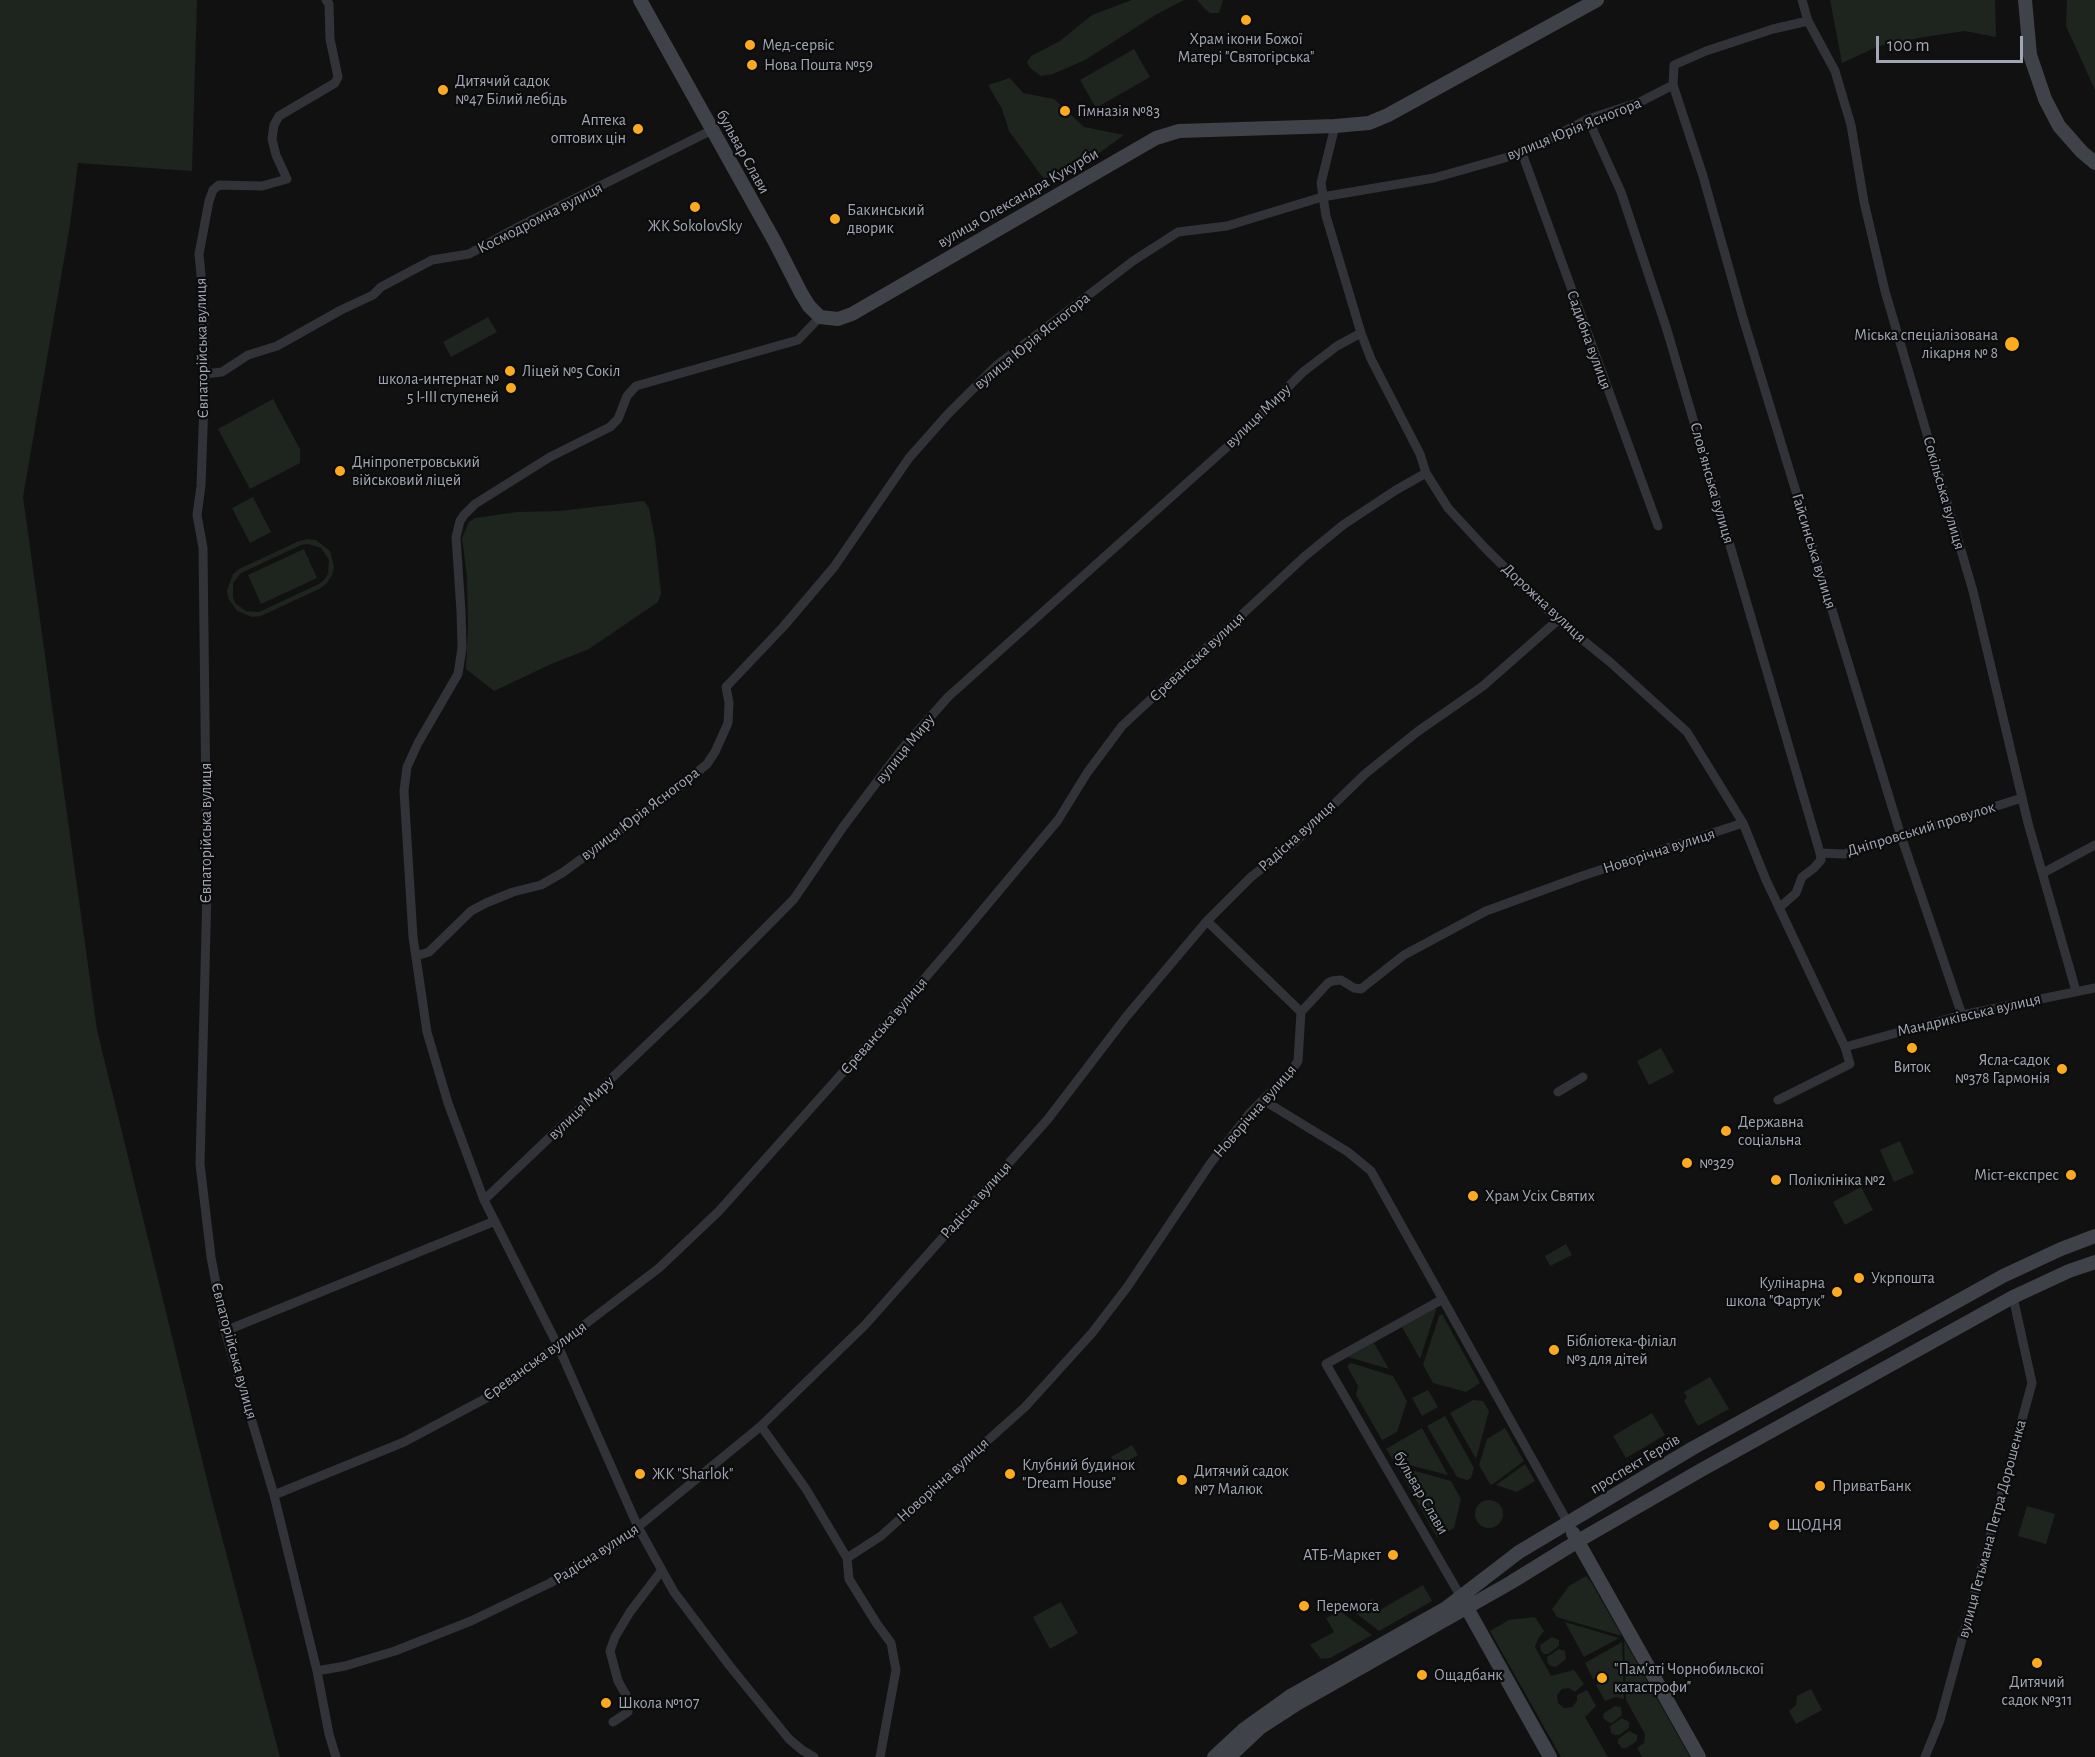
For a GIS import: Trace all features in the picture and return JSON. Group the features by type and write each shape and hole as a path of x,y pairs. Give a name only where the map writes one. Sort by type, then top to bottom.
{"main road":[{"name":"бульвар Слави","path":"640,0 801,293 820,317"},
{"name":"вулиця Олександра Кукурби","path":"820,317 838,319 852,314 1069,187 1168,133 1369,123 1388,115 1597,0"},
{"path":"2025,0 2030,56 2045,99 2059,126 2095,163"},
{"name":"проспект Героїв","path":"1214,1757 1244,1730 1292,1695 1446,1608 1464,1602 1519,1551 1694,1449 2003,1276 2095,1236"},
{"name":"проспект Героїв","path":"1229,1757 1261,1727 1464,1602 1578,1541 2013,1297 2069,1271 2095,1262"},
{"path":"1568,1523 1699,1757"},
{"name":"бульвар Слави","path":"1464,1602 1550,1757"}],"street":[{"name":"Євпаторійська вулиця","path":"326,0 329,4 330,39 338,77 335,83 279,116 274,125 272,139 276,155 287,179 262,186 219,185 213,190 199,254 203,295 205,374 201,486 197,515 203,548 207,891 200,1164 211,1257 225,1331 274,1495 318,1671 329,1734 336,1757"},
{"name":"Сокільська вулиця","path":"1802,0 1808,21 1835,71 1851,125 1864,202 1885,291 1973,591 2022,798 2076,992"},
{"path":"1673,85 1674,65 1706,51 1773,29 1808,21"},
{"name":"вулиця Юрія Ясногора","path":"416,956 429,952 471,911 513,892 541,885 562,873 683,784 706,764 715,752 728,723 729,703 726,687 783,627 834,567 909,458 948,414 997,365 1133,261 1178,232 1227,226 1322,197 1434,178 1521,153 1588,119 1640,102 1673,85"},
{"name":"Гайсинська вулиця","path":"1673,85 1703,176 1743,318 1901,836 1962,1015"},
{"name":"Словʼянська вулиця","path":"1588,119 1621,192 1667,330 1820,853"},
{"name":"Дорожна вулиця","path":"1335,126 1321,183 1322,197 1361,333 1371,359 1420,454 1426,473 1448,508 1485,548 1558,620 1610,662 1687,732 1743,823 1779,908 1845,1047"},
{"name":"Космодромна вулиця","path":"205,374 222,372 248,355 277,346 341,310 374,295 381,287 432,260 469,254 712,130"},
{"name":"Садибна вулиця","path":"1521,153 1658,526"},
{"path":"814,1757 789,1740 674,1592 638,1527 558,1346 484,1200 448,1102 427,1032 413,937 404,779 418,743 458,674 462,648 456,537 464,515 475,504 550,457 610,427 618,419 627,396 636,386 798,339 820,317"},
{"name":"вулиця Миру","path":"484,1200 702,992 794,899 843,827 901,750 948,698 1236,439 1303,372 1337,345 1361,333"},
{"name":"Єреванська вулиця","path":"274,1495 414,1437 492,1395 658,1268 719,1211 870,1042 1058,820 1087,773 1122,726 1304,557 1343,525 1426,473"},
{"name":"Радісна вулиця","path":"318,1671 345,1666 395,1651 471,1621 550,1584 617,1544 761,1426 865,1325 1032,1137 1126,1017 1207,921 1251,877 1295,842 1365,774 1417,732 1483,686 1558,620"},
{"name":"Дніпровський провулок","path":"1820,853 1844,854 2022,798"},
{"name":"Новорічна вулиця","path":"847,1558 881,1536 1025,1407 1092,1333 1128,1287 1210,1164 1263,1100 1290,1073 1298,1061 1301,1012 1332,981 1341,980 1354,988 1361,989 1404,955 1486,911 1582,876 1743,823"},
{"path":"2043,873 2095,846"},
{"path":"1779,908 1797,893 1802,877 1821,860 1820,853"},
{"path":"1207,921 1301,1012"},
{"name":"Мандриківська вулиця","path":"1845,1047 1962,1015 2095,988"},
{"path":"1778,1100 1850,1064 1845,1047"},
{"path":"1558,1092 1583,1077"},
{"path":"1263,1100 1348,1152 1371,1171 1568,1523"},
{"path":"225,1331 495,1221"},
{"name":"вулиця Гетьмана Петра Дорошенка","path":"1925,1757 1940,1720 2032,1383 2013,1297"},
{"name":"бульвар Слави","path":"1443,1299 1326,1364 1464,1602"},
{"path":"761,1426 806,1489 847,1558 849,1579 891,1643 896,1670 880,1757"},
{"path":"613,1722 628,1712 626,1695 618,1681 610,1651 615,1637 630,1612 662,1570"}],"shaded area":[{"path":"0,0 197,0 192,171 78,163 70,225 23,497 97,1030 210,1492 280,1757 0,1757"},
{"path":"1132,0 1184,0 1157,14 1085,60 1053,74 1041,76 1030,68 1027,62 1031,56 1060,41 1092,15"},
{"path":"1197,0 1223,0 1219,13 1210,13"},
{"path":"1830,0 1995,0 1996,37 1965,31 1924,37 1879,46 1842,63"},
{"path":"2067,0 2095,0 2095,90 2066,26"},
{"path":"1134,49 1150,77 1096,108 1080,80"},
{"path":"1010,78 1023,93 1054,99 1084,127 1124,135 1065,178 1043,178 1009,131 1002,109 988,85"},
{"path":"488,317 497,332 451,357 443,342"},
{"path":"273,399 300,449 300,463 250,489 218,429"},
{"path":"253,497 271,532 250,543 232,508"},
{"path":"644,501 649,508 655,539 661,593 658,602 589,649 494,691 466,669 467,577 462,538 469,522 475,518 517,512 560,511"},
{"path":"316,540 330,551 334,567 327,583 261,616 252,617 237,611 228,598 227,590 233,574 299,541","holes":["308,544 321,548 329,560 328,574 319,584 259,612 246,611 235,603 233,583 241,573 301,545"]},
{"path":"304,549 317,578 261,604 248,575"},
{"path":"1661,1048 1674,1072 1649,1085 1637,1061"},
{"path":"1900,1141 1914,1173 1894,1182 1880,1150"},
{"path":"1861,1187 1873,1210 1845,1225 1833,1202"},
{"path":"1566,1244 1572,1255 1550,1266 1545,1256"},
{"path":"1435,1308 1436,1310 1420,1359 1402,1327"},
{"path":"1442,1314 1480,1383 1466,1392 1433,1383 1423,1365 1439,1316"},
{"path":"1374,1343 1389,1369 1348,1357"},
{"path":"1351,1363 1393,1376 1407,1401 1397,1432 1382,1440 1356,1395 1358,1386 1347,1366"},
{"path":"1710,1377 1729,1409 1698,1426 1684,1401 1687,1397 1684,1392"},
{"path":"1428,1390 1438,1407 1422,1416 1412,1398"},
{"path":"1473,1400 1483,1401 1489,1411 1476,1459 1450,1413"},
{"path":"1652,1413 1665,1435 1626,1458 1613,1436"},
{"path":"1445,1416 1474,1468 1471,1478 1467,1480 1457,1477 1427,1426"},
{"path":"1422,1428 1448,1475 1394,1461 1386,1449"},
{"path":"1505,1428 1524,1461 1490,1484 1479,1465 1487,1439"},
{"path":"1132,1445 1138,1455 1117,1467 1111,1457"},
{"path":"1525,1464 1535,1481 1517,1492 1496,1485"},
{"path":"1397,1466 1451,1481 1461,1499 1454,1528 1437,1537"},
{"path":"1489,1500 1499,1504 1503,1514 1499,1524 1489,1528 1479,1524 1475,1514 1479,1504"},
{"path":"2027,1506 2055,1514 2046,1544 2018,1536"},
{"path":"1586,1576 1622,1636 1557,1617 1552,1609 1569,1586"},
{"path":"1423,1585 1432,1601 1379,1631 1352,1610 1372,1599 1380,1610"},
{"path":"1061,1602 1078,1633 1050,1649 1033,1617"},
{"path":"1340,1611 1372,1635 1330,1658 1321,1659 1310,1645 1334,1632 1326,1618"},
{"path":"1535,1617 1544,1631 1535,1647 1551,1676 1574,1670 1584,1684 1575,1692 1569,1688 1562,1689 1557,1695 1558,1703 1564,1708 1572,1707 1577,1701 1577,1695 1587,1690 1596,1706 1585,1717 1608,1757 1561,1757 1490,1631 1509,1620"},
{"path":"1565,1622 1619,1638 1584,1657"},
{"path":"1552,1637 1559,1640 1559,1646 1548,1654 1544,1654 1540,1645"},
{"path":"1624,1640 1690,1757 1642,1757 1637,1748 1644,1743 1645,1734 1626,1700"},
{"path":"1622,1642 1624,1699 1616,1697 1605,1701 1596,1685 1605,1679 1603,1675 1593,1679 1585,1663"},
{"path":"1559,1649 1565,1651 1566,1659 1556,1667 1551,1666 1548,1664 1547,1657"},
{"path":"1811,1689 1822,1710 1796,1724 1789,1711 1796,1705 1797,1696"},
{"path":"1615,1706 1621,1707 1622,1715 1612,1723 1608,1722 1603,1718 1604,1713"},
{"path":"1622,1718 1629,1722 1629,1728 1619,1735 1614,1735 1611,1733 1610,1726"},
{"path":"1629,1731 1637,1735 1637,1741 1622,1748 1618,1739"}],"place":[{"name":"Храм ікони Божої Матері \"Святогірська\"","path":"1246,20"},
{"name":"Мед-сервіс","path":"750,45"},
{"name":"Нова Пошта №59","path":"752,65"},
{"name":"Дитячий садок №47 Білий лебідь","path":"443,90"},
{"name":"Гімназія №83","path":"1065,111"},
{"name":"Аптека оптових цін","path":"638,129"},
{"name":"ЖК SokolovSky","path":"695,207"},
{"name":"Бакинський дворик","path":"835,219"},
{"name":"Міська спеціалізована лікарня № 8","path":"2012,344"},
{"name":"Ліцей №5 Сокіл","path":"510,371"},
{"name":"школа-интернат № 5 I-III ступеней","path":"511,388"},
{"name":"Дніпропетровський військовий ліцей","path":"340,471"},
{"name":"Виток","path":"1912,1048"},
{"name":"Ясла-садок №378 Гармонія","path":"2062,1069"},
{"name":"Державна соціальна","path":"1726,1131"},
{"name":"№329","path":"1687,1163"},
{"name":"Міст-експрес","path":"2071,1175"},
{"name":"Поліклініка №2","path":"1776,1180"},
{"name":"Храм Усіх Святих","path":"1473,1196"},
{"name":"Укрпошта","path":"1859,1278"},
{"name":"Кулінарна школа \"Фартук\"","path":"1837,1292"},
{"name":"Бібліотека-філіал №3 для дітей","path":"1554,1350"},
{"name":"ЖК \"Sharlok\"","path":"640,1474"},
{"name":"Клубний будинок \"Dream House\"","path":"1010,1474"},
{"name":"Дитячий садок №7 Малюк","path":"1182,1480"},
{"name":"ПриватБанк","path":"1820,1486"},
{"name":"ЩОДНЯ","path":"1774,1525"},
{"name":"АТБ-Маркет","path":"1393,1555"},
{"name":"Перемога","path":"1304,1606"},
{"name":"Дитячий садок №311","path":"2037,1663"},
{"name":"Ощадбанк","path":"1422,1675"},
{"name":"\"Пам'яті Чорнобильскої катастрофи\"","path":"1602,1678"},
{"name":"Школа №107","path":"606,1703"}]}
